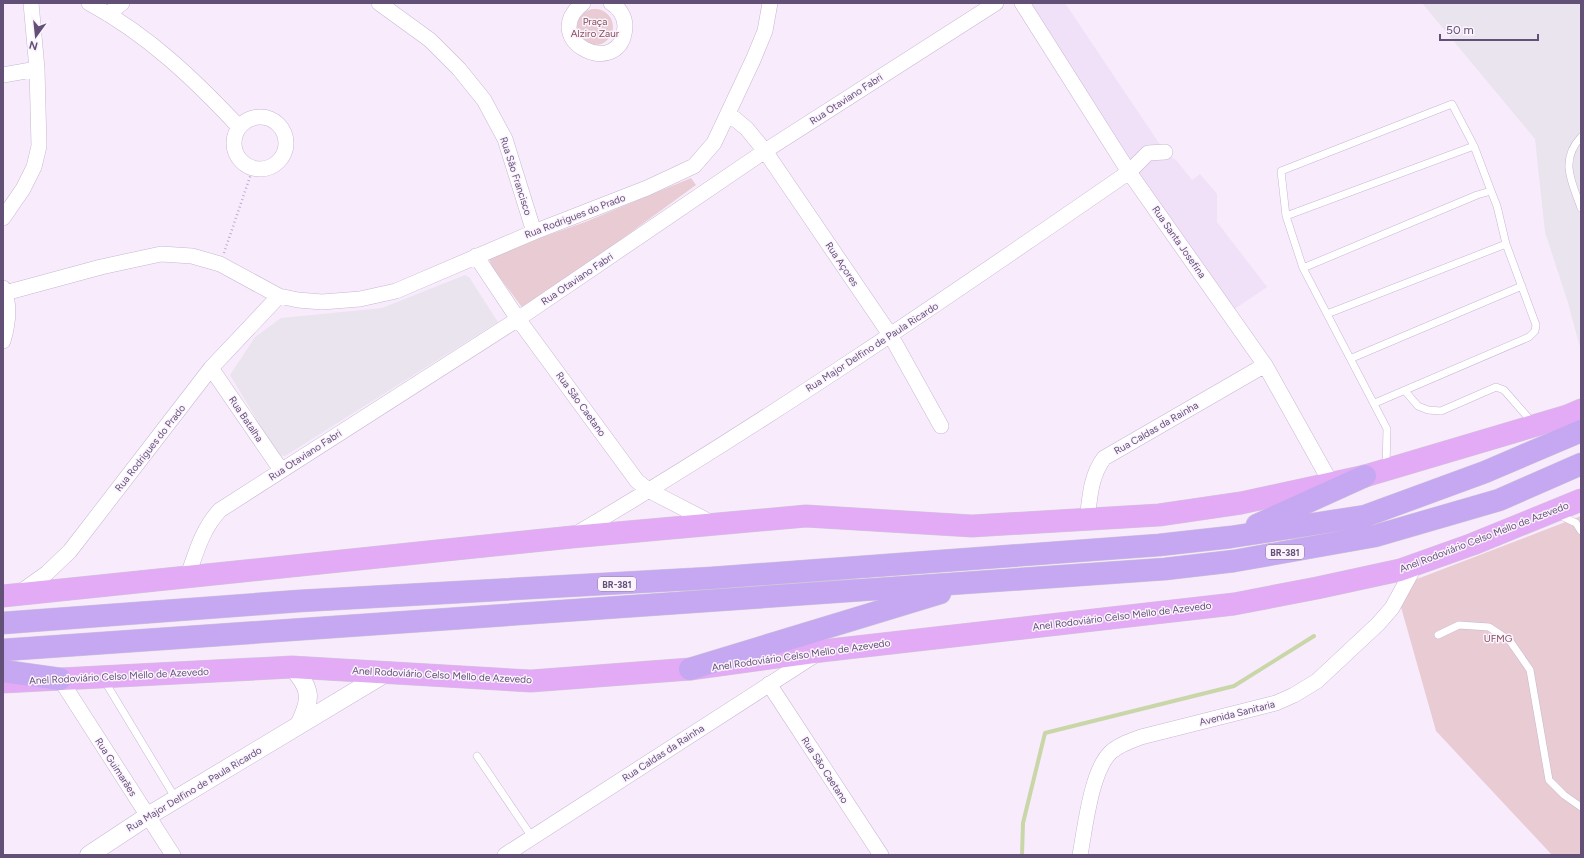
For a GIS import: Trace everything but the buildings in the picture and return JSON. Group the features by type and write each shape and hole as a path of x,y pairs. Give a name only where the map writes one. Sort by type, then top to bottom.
{"highway":[{"name":"BR-381","path":"3,623 299,601 711,578 1159,545 1231,537 1365,516 1485,472 1581,431"},
{"name":"BR-381","path":"3,650 1165,569 1234,561 1375,536 1499,500 1581,464"},
{"path":"1231,537 1365,476"},
{"path":"690,669 977,582"},
{"path":"3,671 60,679"}],"main road":[{"path":"10,595 712,523 806,516 972,526 1159,515 1241,503 1365,476 1535,426 1581,410"},
{"name":"Anel Rodoviário Celso Mello de Azevedo","path":"3,682 292,667 389,671 531,680 690,669 821,651 1234,604 1400,570 1581,500"}],"street":[{"path":"3,218 23,189 34,167 39,146 37,69 31,3"},
{"path":"89,3 108,14 170,58 239,127"},
{"path":"108,14 122,3"},
{"name":"Rua São Francisco","path":"379,3 430,40 459,69 484,100 505,139 534,232"},
{"path":"583,3 576,9 571,18 570,29 573,39 580,48 589,53 600,54 611,51 619,44 624,34 625,24 622,13 611,3"},
{"name":"Rua Rodrigues do Prado","path":"4,290 161,254 192,256 220,264 279,296 298,300 322,302 360,299 396,291 534,232 647,188 694,166 714,143 728,113 765,31 770,3"},
{"name":"Rua Otaviano Fabri","path":"187,578 204,530 210,520 220,510 518,319 764,151 996,3"},
{"name":"Rua Santa Josefina","path":"1022,3 1129,172 1265,365 1331,483"},
{"path":"3,75 37,69"},
{"name":"Rua Açores","path":"728,113 747,129 764,151 891,336 941,426"},
{"path":"264,117 273,120 280,127 286,144 284,153 279,161 262,169 253,168 242,162 235,151 233,143 239,127 250,119 264,117"},
{"name":"Rua Major Delfino de Paula Ricardo","path":"572,537 650,491 891,336 1129,172 1148,153 1165,152"},
{"name":"Rua São Caetano","path":"476,256 518,319 637,481 650,491 712,523"},
{"path":"3,341 8,322 4,290"},
{"name":"Rua Rodrigues do Prado","path":"10,595 47,572 70,551 211,368 279,296"},
{"name":"Rua Caldas da Rainha","path":"1087,520 1092,480 1097,468 1104,458 1265,365"},
{"name":"Rua Batalha","path":"211,368 281,470"},
{"name":"Avenida Sanitaria","path":"1080,855 1094,785 1109,754 1121,745 1141,737 1276,704 1294,696 1317,681 1378,624 1392,608 1416,564"},
{"name":"Rua Caldas da Rainha","path":"505,855 529,845 769,684 821,651"},
{"path":"292,667 302,678 308,688 309,699 307,709 299,726"},
{"name":"Rua Major Delfino de Paula Ricardo","path":"89,855 148,816 389,671"},
{"name":"Rua Guimarães","path":"60,679 173,855"},
{"name":"Rua São Caetano","path":"769,684 881,855"}],"lane":[{"path":"1375,403 1529,337 1535,332 1536,325 1506,244 1498,206 1474,146 1452,104 1281,171 1286,216 1303,268 1352,358 1387,429 1386,470"},
{"path":"1581,138 1573,146 1568,169 1581,208"},
{"path":"1286,216 1474,146"},
{"path":"1303,268 1477,195 1491,191"},
{"path":"1327,314 1506,244"},
{"path":"1352,358 1522,286"},
{"path":"1405,391 1418,406 1428,410 1441,411 1496,387 1504,390 1535,426"},
{"path":"1549,513 1564,516 1576,523 1581,531"},
{"path":"1438,634 1459,626 1490,627 1510,641 1530,670 1550,780 1564,795 1581,808"},
{"path":"101,676 176,799"},
{"path":"476,756 529,845"}],"path":[{"path":"220,264 253,168"}],"shaded area":[{"path":"1023,3 1065,3 1165,152 1177,161 1192,180 1200,174 1217,194 1217,222 1267,287 1226,315"},
{"path":"1422,3 1581,3 1581,351 1568,303 1545,232 1535,139"},
{"path":"465,275 469,277 498,322 285,456 278,455 230,375 255,337 281,318 382,308"}],"green space":[{"name":"Praça Alziro Zaur","path":"595,9 608,14 613,27 608,40 595,45 582,40 577,27 582,14"},
{"path":"691,178 696,185 524,310 492,267 489,259 498,253 585,222"},
{"name":"UFMG","path":"1581,516 1581,855 1552,855 1436,731 1399,600 1417,579"}],"waterway":[{"path":"1022,855 1023,823 1045,733 1234,686 1314,636"}]}
